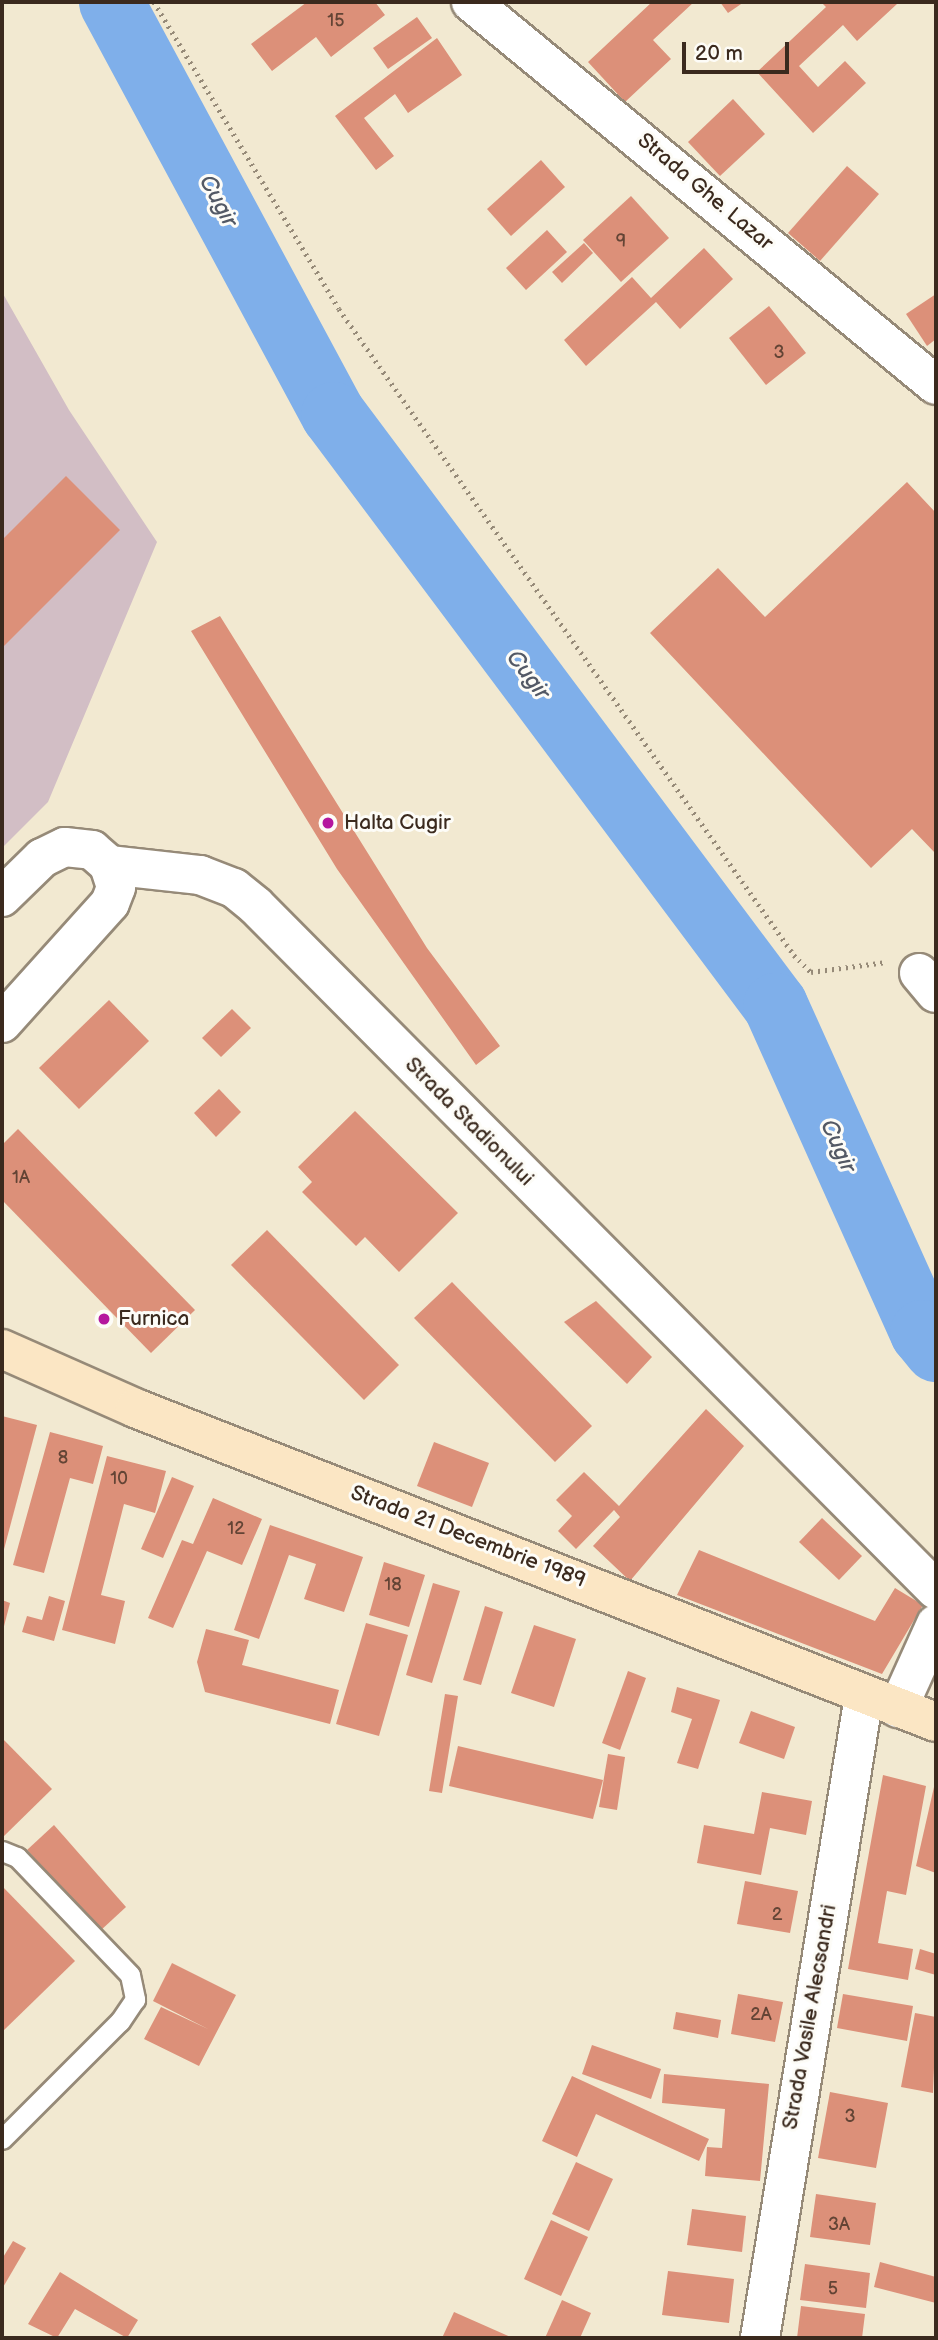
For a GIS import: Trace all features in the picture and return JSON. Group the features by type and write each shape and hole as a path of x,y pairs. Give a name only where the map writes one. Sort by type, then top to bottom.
{"main road":[{"name":"Strada 21 Decembrie 1989","path":"2,1349 135,1408 639,1603 936,1722"}],"street":[{"name":"Strada Ghe. Lazar","path":"471,2 936,384"},
{"path":"2,897 43,858 65,847 92,850 109,865 116,887 110,903 2,1023"},
{"name":"Strada Stadionului","path":"109,865 200,875 234,888 256,906 936,1590"},
{"path":"881,1702 936,1624"},
{"name":"Strada Vasile Alecsandri","path":"760,2338 881,1702"}],"lane":[{"path":"2,1851 17,1857 130,1975 135,1999 120,2021 2,2139"}],"path":[{"path":"154,2 338,309 794,955 811,972 895,961 928,983"}],"shaded area":[{"path":"2,292 69,410 157,542 48,802 2,848"}],"building":[{"path":"307,2 375,2 385,15 331,57 316,37 272,71 251,44"},
{"path":"652,2 694,2 653,40 671,59 625,102 588,62"},
{"path":"720,2 744,2 728,13"},
{"path":"821,2 897,4 857,41 843,25 799,66 818,87 845,61 866,83 813,133 757,72 826,7"},
{"path":"417,17 432,38 388,69 373,48"},
{"path":"437,38 462,75 408,113 395,94 364,118 394,156 376,170 335,116"},
{"path":"733,99 765,134 720,176 688,142"},
{"path":"541,160 565,187 511,236 487,209"},
{"path":"847,166 879,194 820,261 788,233"},
{"path":"631,196 669,238 621,282 583,240"},
{"path":"547,230 567,252 526,290 506,268"},
{"path":"584,243 593,253 562,283 552,272"},
{"path":"704,248 733,279 680,329 656,302 586,366 564,340 632,277 651,298"},
{"path":"936,294 936,339 927,346 906,314"},
{"path":"769,306 806,353 766,385 729,338"},
{"path":"66,476 120,530 2,648 2,540"},
{"path":"907,482 936,513 936,854 912,829 871,868 650,633 718,568 765,617"},
{"name":"Halta Cugir","path":"220,616 427,948 500,1046 476,1065 337,869 191,631"},
{"path":"109,1000 149,1041 79,1109 39,1068"},
{"path":"232,1009 251,1028 221,1057 202,1038"},
{"path":"219,1089 241,1112 216,1137 194,1113"},
{"path":"355,1111 458,1213 399,1272 365,1237 356,1246 302,1192 312,1182 298,1167"},
{"path":"18,1129 195,1310 151,1353 2,1200 2,1145"},
{"path":"267,1230 399,1365 364,1400 231,1265"},
{"path":"452,1282 592,1426 555,1462 414,1318"},
{"path":"596,1301 652,1357 627,1384 564,1322"},
{"path":"706,1409 744,1446 630,1581 593,1546 620,1517 614,1510 576,1549 558,1531 572,1516 556,1500 584,1472 619,1506"},
{"path":"2,1416 37,1425 3,1553 2,1553"},
{"path":"50,1432 103,1446 93,1484 70,1478 44,1573 13,1565"},
{"path":"434,1442 489,1463 472,1507 417,1486"},
{"path":"107,1456 166,1471 155,1513 124,1504 101,1595 125,1601 115,1644 62,1630"},
{"path":"172,1477 194,1486 163,1558 141,1549"},
{"path":"213,1498 262,1519 242,1565 207,1551 173,1628 148,1618 182,1540 193,1544"},
{"path":"822,1518 862,1556 839,1580 799,1542"},
{"path":"270,1525 363,1557 344,1612 304,1599 316,1564 289,1555 259,1639 234,1630"},
{"path":"699,1550 875,1621 895,1588 923,1605 882,1674 677,1595"},
{"path":"384,1562 425,1575 409,1627 369,1615"},
{"path":"433,1583 460,1591 432,1683 406,1675"},
{"path":"49,1596 65,1601 54,1641 22,1632 27,1616 42,1620"},
{"path":"2,1600 10,1603 3,1630 2,1629"},
{"path":"485,1606 503,1612 481,1685 463,1680"},
{"path":"366,1623 408,1635 379,1736 336,1724"},
{"path":"534,1625 576,1639 554,1707 511,1693"},
{"path":"206,1629 249,1640 242,1665 339,1690 330,1724 205,1692 197,1662"},
{"path":"628,1671 646,1678 620,1750 602,1743"},
{"path":"677,1687 720,1700 698,1769 677,1763 692,1719 671,1712"},
{"path":"445,1694 458,1696 442,1793 429,1791"},
{"path":"751,1711 795,1727 784,1759 739,1743"},
{"path":"2,1738 52,1789 2,1838"},
{"path":"458,1746 603,1780 593,1819 449,1786"},
{"path":"608,1754 625,1757 617,1810 599,1807"},
{"path":"883,1775 926,1786 906,1895 887,1891 878,1943 913,1949 908,1980 848,1969"},
{"path":"934,1787 936,1788 936,1873 916,1866"},
{"path":"762,1792 812,1801 806,1835 770,1828 761,1875 697,1863 704,1825 754,1834"},
{"path":"54,1825 126,1907 100,1931 27,1850"},
{"path":"745,1881 798,1891 790,1933 737,1924"},
{"path":"2,1886 75,1961 2,2032"},
{"path":"920,1949 936,1954 936,1975 915,1969"},
{"path":"172,1963 236,1995 199,2066 144,2039 161,2007 208,2029 153,2001"},
{"path":"738,1994 783,2002 775,2042 731,2034"},
{"path":"843,1994 913,2006 907,2041 837,2028"},
{"path":"676,2012 721,2020 718,2038 673,2029"},
{"path":"915,2013 936,2017 933,2093 901,2087"},
{"path":"592,2045 661,2069 651,2099 582,2074"},
{"path":"664,2074 769,2084 760,2181 705,2176 707,2147 722,2148 725,2109 662,2103"},
{"path":"572,2076 709,2139 699,2161 596,2114 577,2157 542,2141"},
{"path":"830,2092 888,2103 876,2168 818,2158"},
{"path":"576,2162 613,2179 589,2231 552,2214"},
{"path":"816,2194 876,2203 870,2245 810,2237"},
{"path":"692,2209 746,2216 742,2252 687,2245"},
{"path":"551,2220 588,2237 561,2296 524,2279"},
{"path":"13,2241 26,2248 2,2289 2,2259"},
{"path":"880,2262 936,2277 936,2303 874,2287"},
{"path":"805,2264 870,2273 866,2308 800,2300"},
{"path":"668,2271 734,2279 729,2323 662,2315"},
{"path":"60,2272 138,2320 127,2338 75,2309 57,2338 28,2324"},
{"path":"562,2300 591,2313 580,2338 545,2338"},
{"path":"801,2306 865,2314 862,2338 797,2338"},
{"path":"454,2312 513,2338 442,2338"}],"waterway":[{"name":"Cugir","path":"111,2 333,414 775,1005 922,1332 936,1349"}],"place":[{"name":"Halta Cugir","path":"328,823"},
{"name":"Furnica","path":"104,1319"}]}
